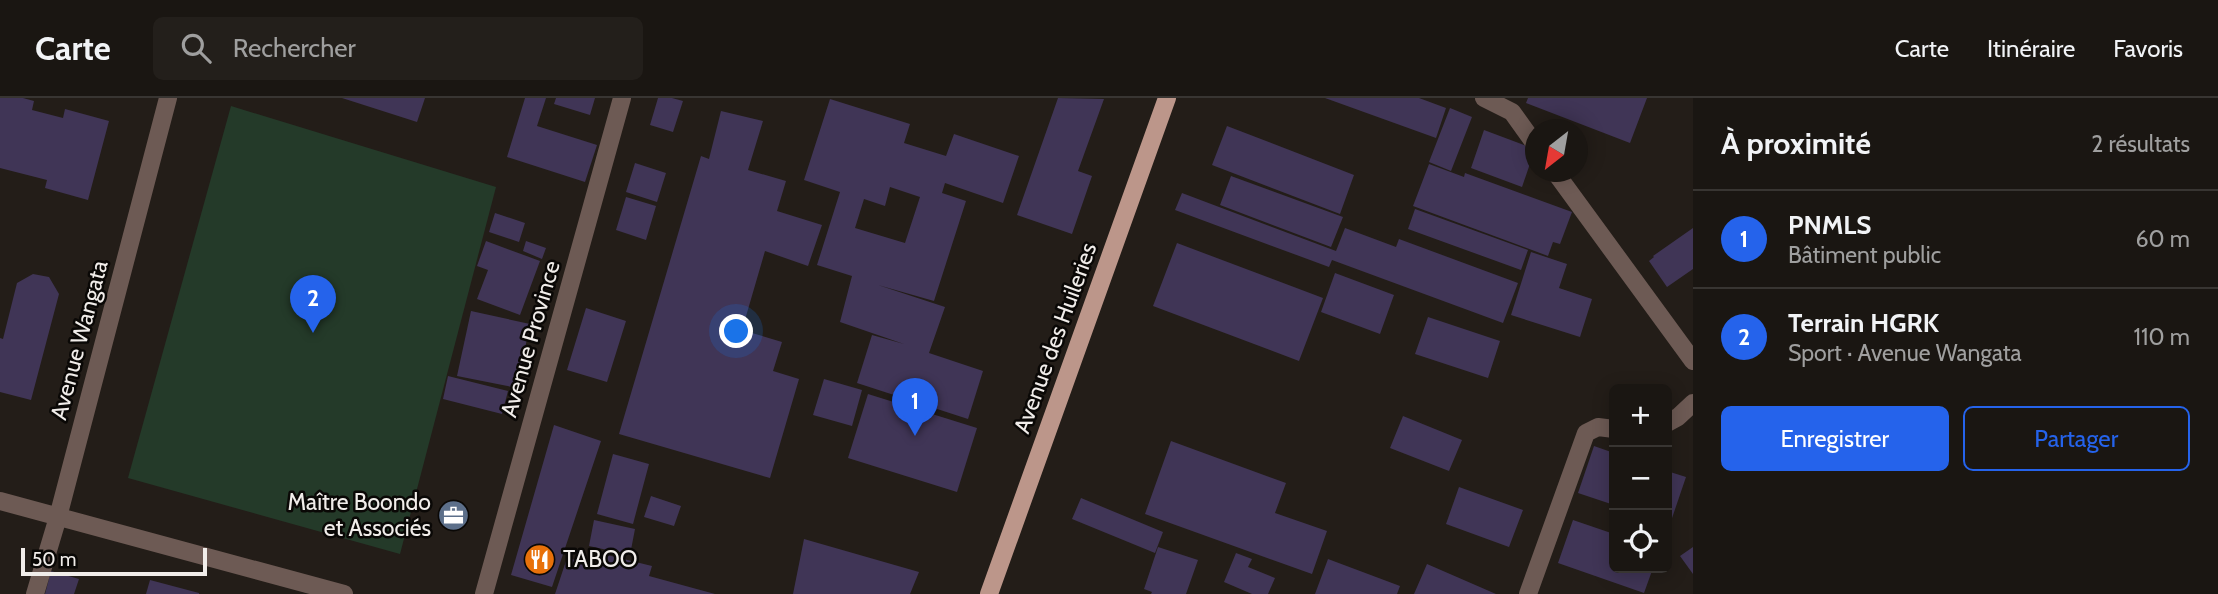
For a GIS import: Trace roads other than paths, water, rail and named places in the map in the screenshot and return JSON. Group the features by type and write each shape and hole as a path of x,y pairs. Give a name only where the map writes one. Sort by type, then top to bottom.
{"main road":[{"name":"Avenue des Huileries","path":"989,594 1167,98"}],"street":[{"name":"Avenue Wangata","path":"35,594 58,517 168,98"},
{"name":"Avenue Province","path":"484,594 622,98"},
{"path":"1484,98 1513,112 1525,129"},
{"path":"1562,182 1693,361"},
{"path":"1672,419 1693,403"},
{"path":"1528,594 1586,433 1598,427 1609,428"},
{"path":"0,501 344,594"}],"place":[{"name":"Terrain HGRK","path":"313,333"},
{"name":"PNMLS","path":"915,436"},
{"name":"Maître Boondo et Associés","path":"454,515"},
{"name":"TABOO","path":"540,559"}]}
